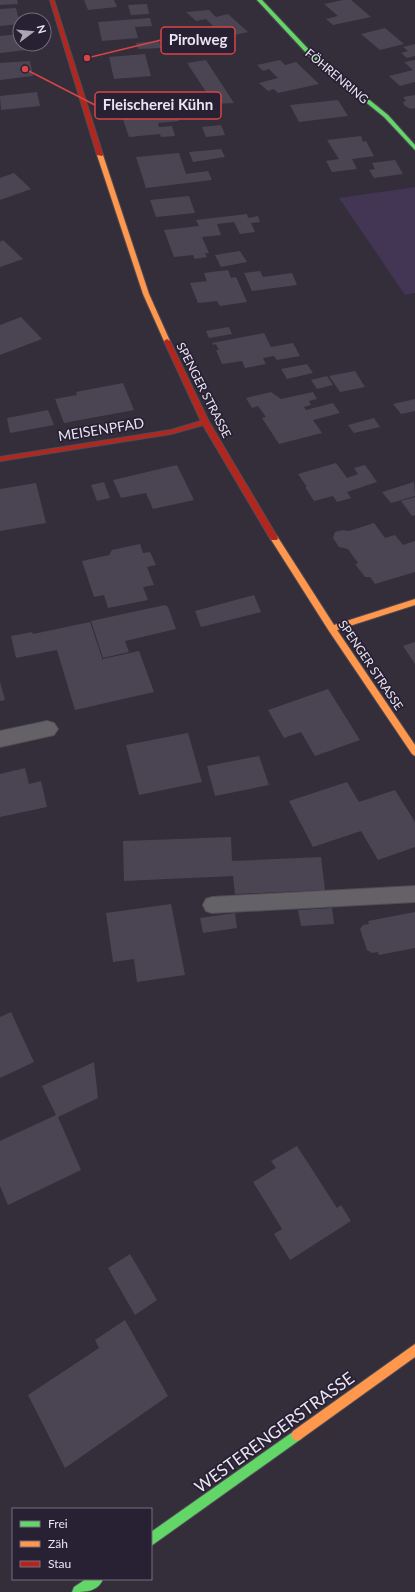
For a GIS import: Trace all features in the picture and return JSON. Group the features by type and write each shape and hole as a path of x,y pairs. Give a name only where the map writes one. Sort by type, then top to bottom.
{"street":[{"name":"SPENGER STRASSE","path":"52,0 88,119 146,294 188,388 205,422 268,528 332,629 415,752"},
{"name":"FÖHRENRING","path":"263,1 311,55 386,116 415,148"},
{"name":"MEISENPFAD","path":"0,459 171,432 205,422"},
{"path":"332,629 415,602"},
{"path":"0,739 47,729"},
{"name":"WESTERENGERSTRASSE","path":"152,1539 415,1350"},
{"path":"80,1592 97,1580"}],"lane":[{"path":"212,905 415,894"}],"shaded area":[{"path":"415,187 415,293 405,295 339,198"}],"building":[{"path":"0,0 17,0 18,4 0,5"},
{"path":"84,0 114,0 117,7 88,10"},
{"path":"351,0 371,17 333,25 326,19 338,16 324,4"},
{"path":"147,4 149,14 131,15 128,5"},
{"path":"16,8 17,12 12,12 12,25 0,26 0,9"},
{"path":"209,10 216,17 228,14 248,32 217,39 206,27 213,26 206,19 196,21 186,12"},
{"path":"150,18 152,26 135,27 138,38 102,41 98,22"},
{"path":"385,28 404,44 380,50 361,34"},
{"path":"12,35 12,52 0,53 0,36"},
{"path":"159,41 161,48 138,49 136,43"},
{"path":"415,44 415,56 407,58 401,53 408,51 403,47"},
{"path":"145,54 151,76 114,79 109,57"},
{"path":"206,60 234,103 214,104 187,63"},
{"path":"280,60 285,65 296,62 319,84 278,93 274,89 268,91 259,83 278,78 269,69 263,71 257,65"},
{"path":"415,60 415,82 400,86 389,76 413,70 404,62"},
{"path":"30,61 33,76 0,80 0,63"},
{"path":"37,92 40,106 1,110 0,96"},
{"path":"415,95 415,108 411,109 405,106 403,102 406,101 403,97"},
{"path":"338,100 348,116 299,122 290,105"},
{"path":"189,109 191,114 177,115 179,121 158,123 159,127 172,126 175,136 161,137 160,134 129,137 122,116"},
{"path":"221,125 225,135 206,137 202,127"},
{"path":"361,136 363,142 366,141 374,156 352,159 357,169 332,172 326,161 339,159 327,140"},
{"path":"221,149 225,157 193,162 189,152"},
{"path":"179,153 186,174 208,171 212,180 146,188 136,157"},
{"path":"395,160 403,174 374,178 369,170 375,169 372,163"},
{"path":"14,173 31,189 0,200 0,178"},
{"path":"189,196 195,213 156,217 150,200"},
{"path":"247,214 248,218 258,216 260,222 251,223 255,232 240,234 234,222 217,224 221,235 202,237 209,253 205,253 207,257 195,259 193,255 174,257 164,230 199,226 196,220"},
{"path":"3,240 23,259 0,267 0,242"},
{"path":"240,251 247,262 221,267 215,255"},
{"path":"228,270 231,278 236,277 247,302 220,306 217,301 198,303 190,283 207,281 204,273"},
{"path":"260,271 263,277 292,273 297,285 252,291 244,273"},
{"path":"21,317 42,339 0,355 0,325"},
{"path":"229,327 232,334 209,338 206,331"},
{"path":"264,333 271,347 293,343 300,356 277,360 274,356 263,358 266,364 245,368 242,361 222,364 216,350 219,350 216,344 213,345 212,343"},
{"path":"307,364 313,373 287,379 281,369"},
{"path":"355,371 365,387 340,392 329,376"},
{"path":"327,376 333,385 317,389 311,380"},
{"path":"123,383 134,410 64,423 55,399 77,395 76,392"},
{"path":"271,392 281,399 313,392 317,399 309,401 311,405 304,407 306,410 333,403 340,413 313,420 322,433 279,444 262,418 266,417 258,406 252,408 246,398"},
{"path":"415,399 415,411 401,414 393,404"},
{"path":"48,410 54,425 10,433 7,418"},
{"path":"374,418 380,427 354,433 348,425"},
{"path":"336,463 347,478 358,474 354,468 365,465 377,482 347,492 351,498 337,502 333,496 314,501 298,474"},
{"path":"177,465 194,500 153,509 146,493 121,498 113,480"},
{"path":"104,482 110,498 97,501 91,485"},
{"path":"414,482 415,496 391,503 382,492"},
{"path":"36,483 46,523 0,531 0,489"},
{"path":"415,497 415,515 412,516 401,501"},
{"path":"374,523 385,538 395,535 403,545 415,541 415,572 375,584 370,577 365,577 355,564 358,563 348,549 339,547 333,538 335,532 343,530 349,531"},
{"path":"140,544 143,553 150,552 156,565 147,567 154,585 143,587 148,600 108,608 104,595 94,597 82,561 109,555 112,550"},
{"path":"254,595 261,612 201,627 195,611"},
{"path":"165,605 168,607 176,629 125,641 129,652 103,658 91,621"},
{"path":"90,622 103,661 103,659 139,651 154,692 75,710 57,650 16,658 11,636 32,632 33,634"},
{"path":"415,642 415,664 403,646"},
{"path":"0,682 5,700 0,701"},
{"path":"328,689 360,740 315,756 301,732 284,738 268,710"},
{"path":"188,733 202,782 139,795 126,745"},
{"path":"259,756 269,785 215,796 207,766"},
{"path":"25,768 29,784 41,781 47,807 0,817 0,774"},
{"path":"347,782 359,802 395,790 415,822 415,847 378,860 361,831 313,847 289,801"},
{"path":"231,837 232,861 321,857 325,890 235,894 233,876 124,881 123,841"},
{"path":"171,904 185,975 137,982 134,959 113,962 106,913"},
{"path":"332,908 334,924 301,926 298,910"},
{"path":"415,912 415,948 379,955 378,952 372,953 367,950 360,929 363,925 369,924 368,921"},
{"path":"235,913 237,928 203,933 200,918"},
{"path":"11,1012 34,1062 0,1078 0,1017"},
{"path":"94,1062 98,1098 58,1117 81,1170 8,1205 0,1186 0,1141 56,1115 42,1086"},
{"path":"297,1146 337,1208 341,1205 351,1221 290,1260 274,1234 282,1229 253,1182 276,1168 271,1161"},
{"path":"130,1254 157,1300 135,1315 108,1268"},
{"path":"125,1320 168,1396 65,1468 28,1395 99,1348 95,1340"}],"traffic: fast":[{"path":"259,0 311,55 386,116 415,148"},
{"path":"152,1539 297,1435"},
{"path":"79,1592 96,1580"}],"traffic: slow":[{"path":"100,155 146,294 167,341"},
{"path":"274,538 332,629 415,752"},
{"path":"332,629 415,602"},
{"path":"297,1435 415,1350"}],"traffic: jam":[{"path":"52,0 100,155"},
{"path":"167,341 205,422 274,538"},
{"path":"0,459 171,432 205,422"}],"place":[{"name":"Pirolweg","path":"87,58"},
{"name":"Fleischerei Kühn","path":"25,69"}]}
